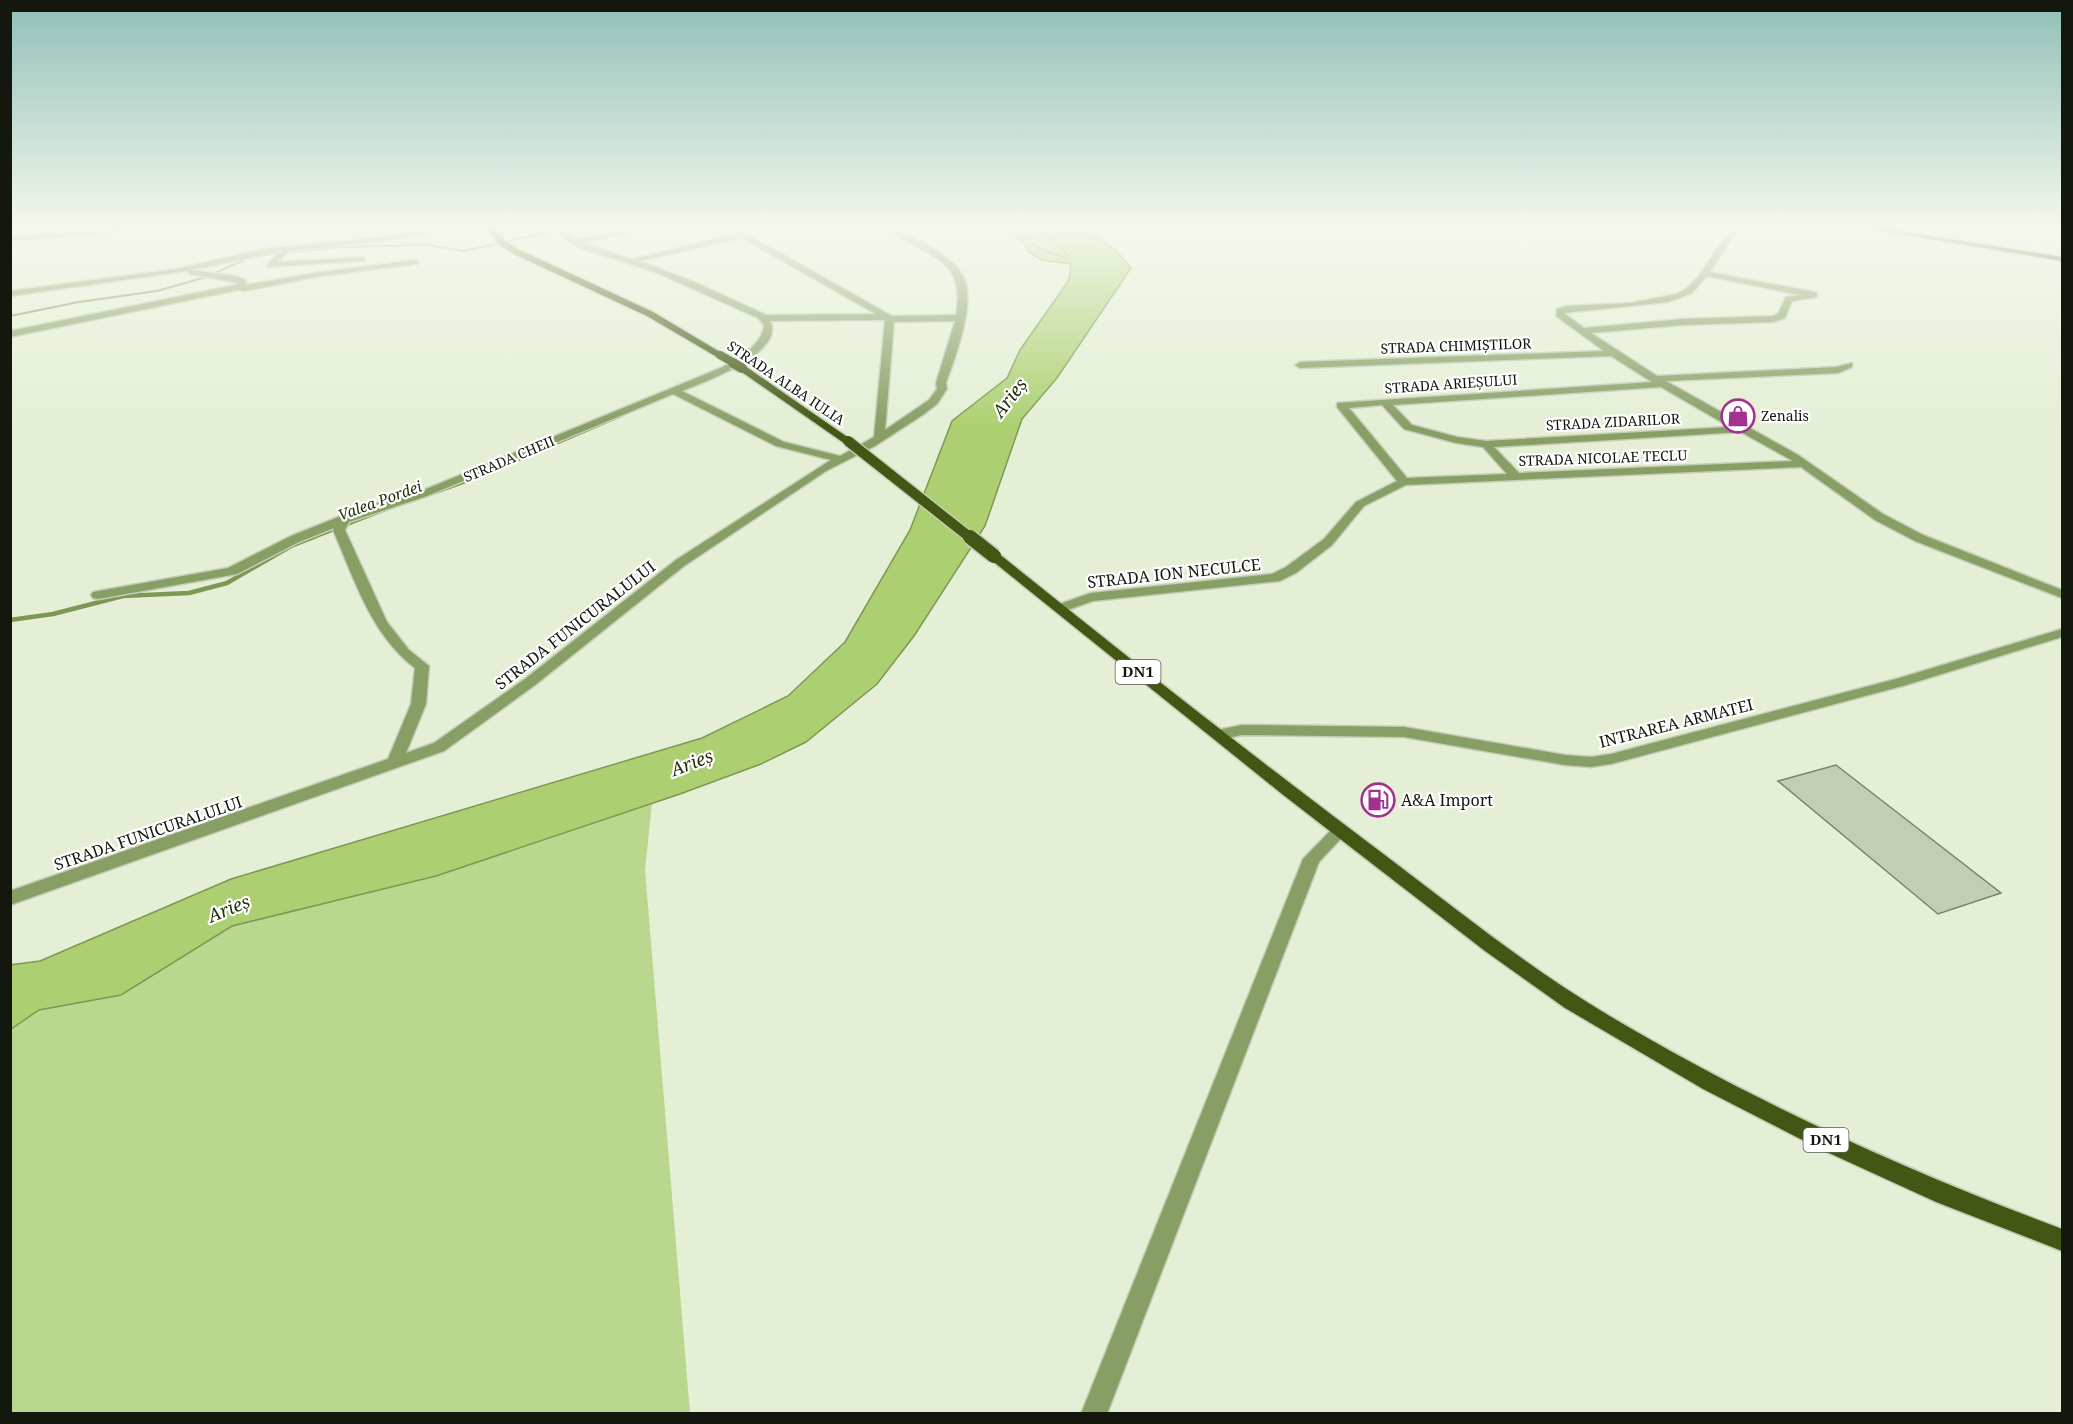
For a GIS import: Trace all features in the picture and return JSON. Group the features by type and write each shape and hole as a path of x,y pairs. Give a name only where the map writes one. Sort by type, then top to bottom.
{"main road":[{"name":"STRADA ALBA IULIA","path":"608,294 650,314 742,368 848,441 1059,609"},
{"name":"DN1","path":"1059,609 1340,831 1513,962 1599,1019 1728,1091 1876,1164 2062,1240"}],"street":[{"path":"10,334 202,294"},
{"path":"714,294 764,318 959,318"},
{"path":"846,294 887,318"},
{"name":"STRADA FUNICURALULUI","path":"10,898 439,747 466,730 680,562 933,402 942,389 941,383 956,346 963,294"},
{"path":"1682,294 1668,300 1560,311 1559,314 1613,353 1659,382 1803,464 1879,517 1919,538 2062,594"},
{"path":"1581,331 1683,322 1774,319 1782,316 1789,298 1811,294"},
{"name":"STRADA CHEII","path":"98,595 224,573 295,539 341,525 444,486 726,369 747,357 763,342 768,330 764,318"},
{"path":"879,438 887,318"},
{"name":"STRADA CHIMIȘTILOR","path":"1300,365 1613,353"},
{"name":"STRADA ARIEȘULUI","path":"1404,482 1341,406 1838,370 1849,365"},
{"path":"672,390 780,444 840,459"},
{"name":"STRADA ZIDARILOR","path":"1385,402 1408,427 1456,440 1486,444 1743,429"},
{"path":"1486,444 1515,477"},
{"name":"STRADA NICOLAE TECLU","path":"1404,482 1803,464"},
{"name":"STRADA ION NECULCE","path":"1059,609 1091,597 1275,578 1291,570 1328,542 1360,504 1404,482"},
{"path":"341,525 381,623 404,653 422,666 424,682 421,701 394,763"},
{"name":"INTRAREA ARMATEI","path":"1217,735 1242,730 1404,732 1565,760 1591,762 1611,759 1890,685 2062,633"},
{"path":"1094,1413 1312,859 1340,831"}],"shaded area":[{"path":"652,803 645,870 690,1413 11,1414 11,1029 39,1010 121,995 232,926 436,876"}],"water":[{"name":"Arieș","path":"1059,294 1113,294 1057,378 1022,419 985,526 914,636 877,684 806,742 761,764 680,794 436,876 232,926 121,995 39,1010 11,1029 10,965 40,961 231,879 702,738 788,696 845,642 910,530 952,421 1007,378 1020,350"}],"building":[{"path":"1836,765 2001,893 1938,914 1778,781"}],"waterway":[{"path":"10,316 79,302 133,294"},
{"name":"Valea Pordei","path":"722,373 748,363 745,364"},
{"name":"Valea Pordei","path":"437,492 476,478 620,416"},
{"name":"Valea Pordei","path":"310,539 395,506"},
{"name":"Valea Pordei","path":"10,620 53,614 123,596 189,593 227,583 291,546 314,537"}],"place":[{"name":"Zenalis","path":"1738,416"},
{"name":"A&A Import","path":"1378,800"}]}
